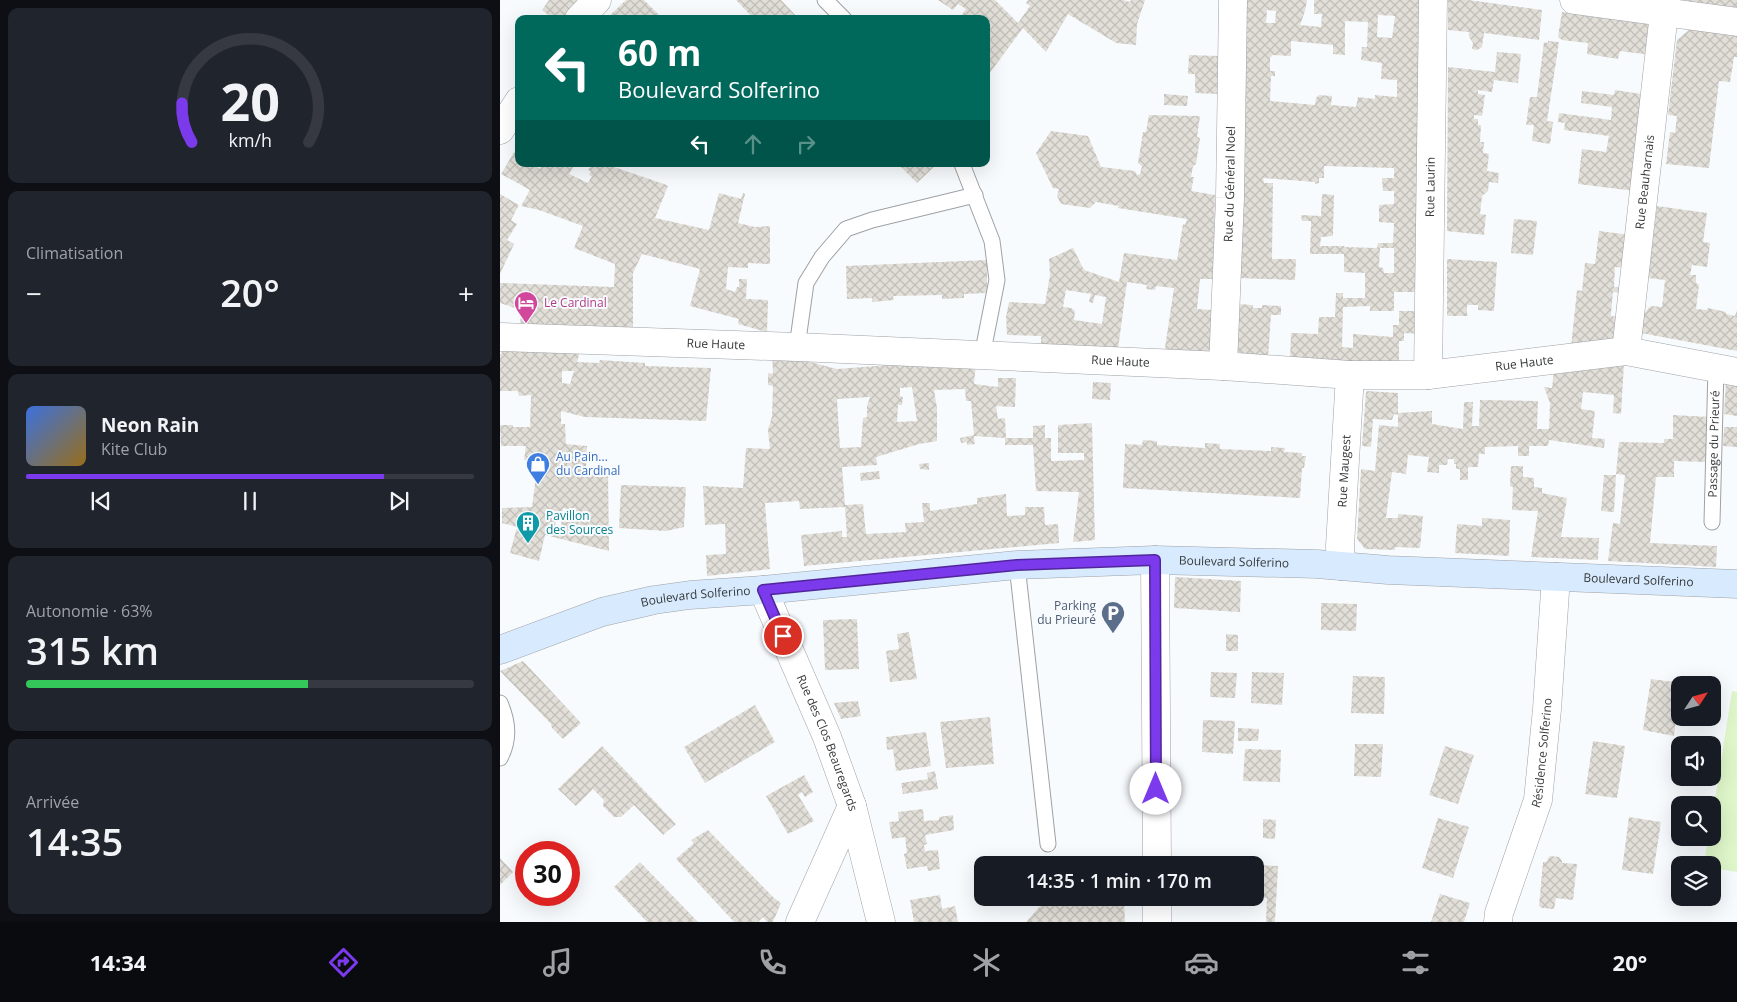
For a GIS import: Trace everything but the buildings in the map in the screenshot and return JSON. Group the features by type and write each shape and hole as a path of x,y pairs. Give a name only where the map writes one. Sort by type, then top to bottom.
{"main road":[{"name":"Boulevard Solferino","path":"500,650 602,612 654,600 690,595 763,590 1017,565 1155,560 1317,564 1388,570 1737,584"}],"street":[{"path":"584,15 597,0"},
{"name":"Rue du Général Noel","path":"1223,366 1230,198 1233,0"},
{"name":"Rue Laurin","path":"1428,375 1433,0"},
{"path":"1574,0 1635,4 1664,13 1737,22"},
{"name":"Rue Beauharnais","path":"1626,351 1664,13"},
{"path":"500,130 515,107"},
{"name":"Rue Haute","path":"500,337 797,347 1223,366 1350,375 1428,375 1626,351 1727,370"},
{"name":"Rue Maugest","path":"1341,566 1340,546 1350,375"},
{"path":"1155,560 1157,856"},
{"name":"Résidence Solferino","path":"1498,922 1498,913 1538,800 1556,577"},
{"name":"Rue des Clos Beauregards","path":"763,590 827,737 852,806 800,922"},
{"path":"852,806 882,922"},
{"path":"1157,906 1157,922"}],"lane":[{"path":"826,0 840,15"},
{"path":"963,167 992,241 997,280 982,356"},
{"path":"797,347 806,283 822,257 846,229 872,220 975,195"},
{"name":"Passage du Prieuré","path":"1712,522 1727,370"},
{"path":"1017,565 1048,844"},
{"path":"500,703 508,731 505,748 500,758"}],"green space":[{"path":"1732,691 1737,692 1737,872 1721,869 1721,856 1705,856 1707,846 1721,846 1721,796 1716,796 1717,786 1721,786 1721,761"}],"place":[{"name":"Le Cardinal","path":"526,324"},
{"name":"Au Pain... du Cardinal","path":"538,485"},
{"name":"Pavillon des Sources","path":"528,544"},
{"name":"Parking du Prieuré","path":"1113,634"}],"route":[{"path":"783,636 763,590 1017,565 1155,560 1156,789"}]}
